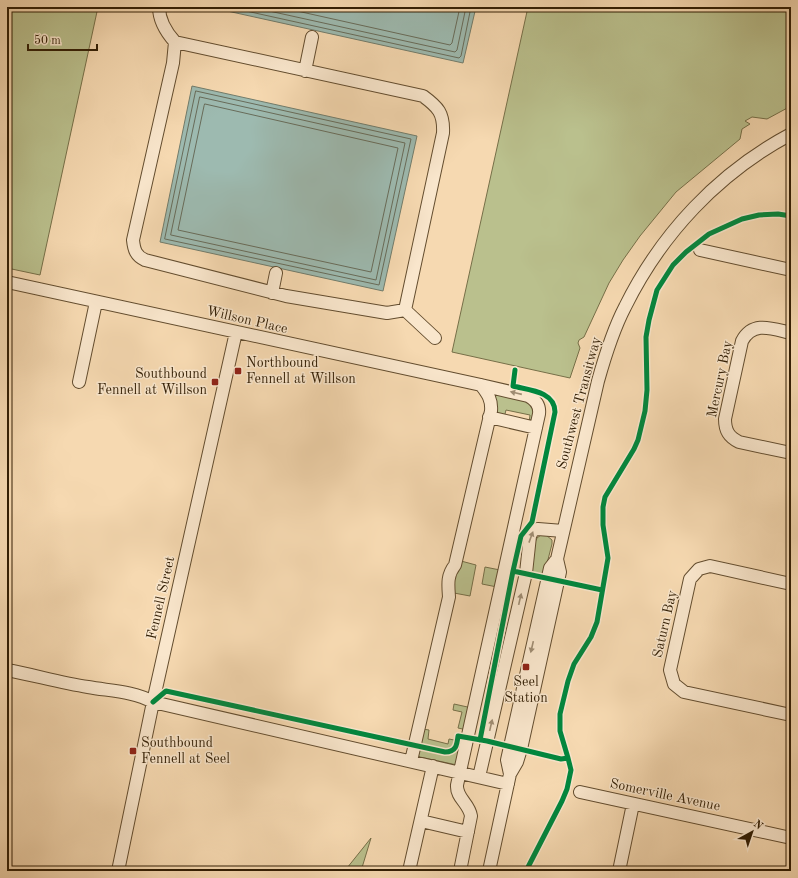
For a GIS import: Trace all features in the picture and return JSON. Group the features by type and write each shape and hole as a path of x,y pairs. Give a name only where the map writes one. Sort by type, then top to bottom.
{"street":[{"path":"158,7 159,15 166,32 175,42 423,96 434,104 441,113 444,122 443,133 405,310"},
{"path":"305,70 312,37"},
{"path":"175,42 173,63 133,240 134,249 139,257 145,260 286,296 387,313 405,310"},
{"name":"Southwest Transitway","path":"489,871 509,779 507,760 550,568 557,560 598,381 614,331 634,290 667,238 703,198 722,181 748,161 791,134"},
{"path":"700,250 791,270"},
{"path":"272,293 276,273"},
{"name":"Willson Place","path":"7,282 481,385 532,398 539,406 536,428"},
{"path":"80,382 96,302"},
{"path":"405,310 434,338"},
{"name":"Mercury Bay","path":"791,333 763,327 750,330 745,335 742,341 734,377 725,426 733,439 739,442 791,453"},
{"name":"Fennell Street","path":"118,871 236,332"},
{"path":"411,761 449,596 448,583 450,572 455,565 490,414 490,396 481,385"},
{"path":"460,871 468,832 470,812 467,805 459,796 457,790 460,772 536,428 490,414"},
{"path":"479,777 526,574 530,536 533,530 538,529 563,531"},
{"name":"Saturn Bay","path":"791,584 710,566 699,569 690,579 670,670 674,684 684,692 791,715"},
{"path":"7,670 88,687 114,690 143,696 154,702 479,777 509,779"},
{"path":"409,871 433,766"},
{"name":"Somerville Avenue","path":"580,792 791,838"},
{"path":"619,871 633,804"},
{"path":"421,821 468,832"}],"green space":[{"path":"7,7 98,7 40,275 7,268"},
{"path":"528,7 791,7 791,106 767,119 752,117 745,121 750,124 742,129 740,139 676,192 640,236 609,283 584,337 579,340 578,343 580,348 570,378 452,352"},
{"path":"496,391 533,403 536,418 529,423 530,415 506,410 504,418 495,416 493,394"},
{"path":"541,535 546,535 552,540 544,575 531,572 535,542"},
{"path":"461,561 476,565 470,596 454,593 454,576"},
{"path":"485,567 500,570 497,587 482,584"},
{"path":"454,704 472,708 467,730 458,728 462,712 453,710"},
{"path":"423,729 429,730 428,739 448,744 449,739 464,742 457,765 420,757 418,755"},
{"path":"371,838 361,871 344,871 347,868"}],"water":[{"path":"209,7 476,7 463,63"},
{"path":"192,86 417,136 383,291 160,242"}],"cycle path":[{"path":"526,871 567,789 571,770 560,731 560,714 574,664 591,637 597,622 608,558 603,525 603,507 605,497 638,440 645,411 647,390 646,337 657,290 673,265 686,252 709,234 742,219 759,215 778,214 791,216"},
{"path":"480,740 521,536 532,522 555,412 554,405 546,396 533,390 513,386 515,370"},
{"path":"513,571 602,590"},
{"path":"153,702 166,691 445,752 449,752 454,749 458,736 487,741 561,759 568,758"}],"place":[{"name":"Northbound Fennell at Willson","path":"238,371"},
{"name":"Southbound Fennell at Willson","path":"215,382"},
{"name":"Seel Station","path":"526,667"},
{"name":"Southbound Fennell at Seel","path":"133,751"}]}
